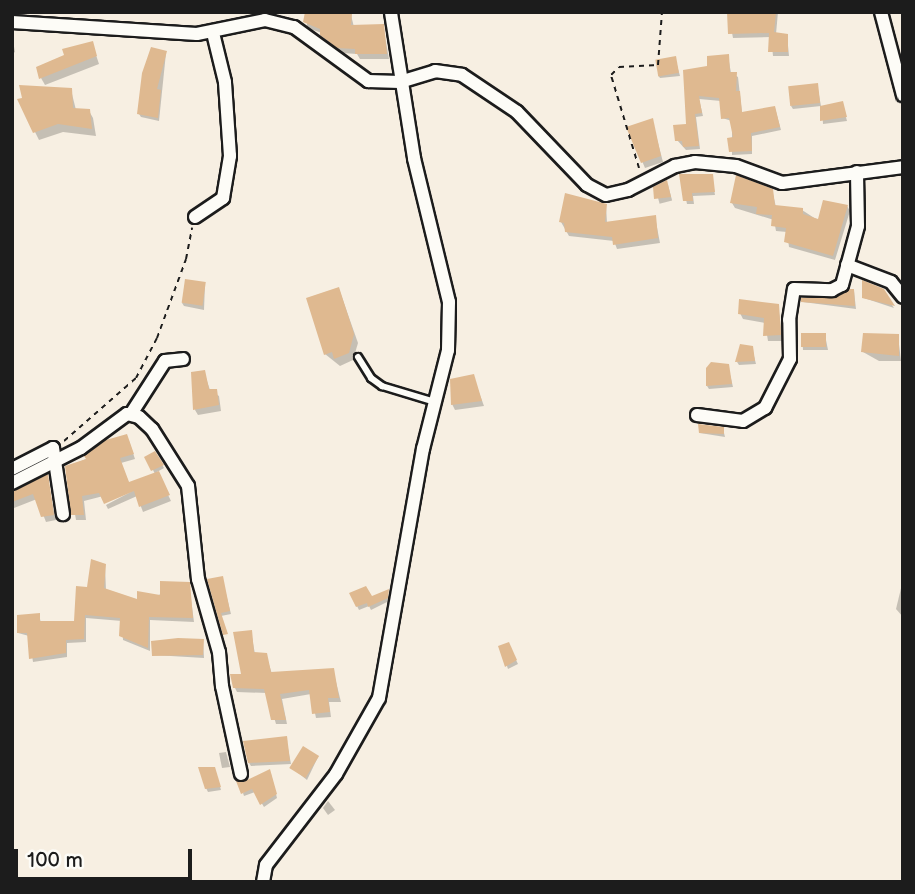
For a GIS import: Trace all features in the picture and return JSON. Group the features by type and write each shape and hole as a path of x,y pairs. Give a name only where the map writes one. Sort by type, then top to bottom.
{"street":[{"path":"262,882 266,865 336,774 379,698 451,326 400,82 391,12"},
{"path":"881,12 903,95"},
{"path":"12,22 214,33 242,23 281,23 305,34 368,81 400,82 435,71 462,75 517,112 595,192 617,194 675,166 695,163 736,166 782,183 828,181 857,172 903,167"},
{"path":"195,217 223,198 230,156 225,82 214,33"},
{"path":"697,415 743,421 760,413 790,359 789,320 794,289 841,287 859,217 857,172"},
{"path":"848,265 891,282 903,297"},
{"path":"12,483 56,454 131,414 165,361 183,359"},
{"path":"131,414 152,429 188,486 198,579 219,652 222,686 241,775"},
{"path":"12,469 56,454"},
{"path":"56,454 63,514"}],"lane":[{"path":"358,357 371,378 382,386 435,402"}],"path":[{"path":"643,180 611,75 620,67 658,65 662,12"},
{"path":"56,454 136,378 157,338 186,259 195,217"}],"building":[{"path":"305,12 352,14 351,25 384,24 387,54 355,54 355,49 337,48 320,35 320,29 303,22"},
{"path":"727,12 776,12 774,32 788,34 788,52 768,52 769,33 728,34"},
{"path":"93,41 97,56 39,79 36,67 64,55 62,49"},
{"path":"151,47 167,51 157,89 161,90 158,118 137,114 142,73"},
{"path":"729,54 730,72 737,72 736,91 740,91 742,112 775,106 780,127 751,133 752,151 729,152 727,138 733,137 729,118 721,119 719,98 699,96 702,113 695,114 699,146 683,147 682,141 675,141 673,125 686,124 683,70 707,66 707,56"},
{"path":"676,56 679,73 658,76 655,60"},
{"path":"818,83 820,103 790,106 788,86"},
{"path":"19,85 72,88 73,108 90,109 92,129 58,124 33,133 17,99 22,98"},
{"path":"843,101 847,117 820,121 820,106"},
{"path":"653,118 661,156 641,163 626,127"},
{"path":"679,174 713,174 715,192 692,193 693,201 683,201"},
{"path":"736,175 773,189 775,205 803,208 803,214 818,219 823,200 848,205 833,256 784,242 786,228 771,226 772,215 756,214 757,207 730,203"},
{"path":"667,180 671,197 654,199 653,187"},
{"path":"565,193 607,204 605,222 656,215 658,238 613,245 612,237 565,232 564,223 559,222"},
{"path":"185,279 206,282 202,306 182,303"},
{"path":"862,280 884,289 895,306 862,298"},
{"path":"339,287 354,334 349,353 334,359 332,352 324,355 306,298"},
{"path":"854,289 855,306 801,302 801,298 835,298"},
{"path":"739,299 779,304 781,335 763,336 764,318 738,314"},
{"path":"801,333 826,333 826,347 801,347"},
{"path":"863,333 899,334 899,356 861,352"},
{"path":"740,344 753,346 755,361 735,362"},
{"path":"711,362 729,364 732,384 706,386 706,368"},
{"path":"205,370 209,389 217,389 219,405 193,410 191,372"},
{"path":"474,374 482,401 451,405 450,379"},
{"path":"698,424 724,427 724,434 699,433"},
{"path":"127,434 134,454 120,458 129,482 159,471 170,495 139,507 134,491 104,504 99,493 82,496 84,515 71,515 65,466 86,459 84,456 106,440"},
{"path":"155,451 164,465 151,471 144,457"},
{"path":"48,474 54,515 41,517 33,494 12,502 12,492"},
{"path":"91,559 106,564 104,588 137,599 137,591 160,595 160,581 190,582 193,618 149,617 148,648 119,636 120,618 85,615 84,639 66,640 66,653 29,659 27,633 17,633 17,615 40,613 40,621 74,621 76,586 87,587"},
{"path":"223,576 230,611 221,613 228,634 223,635 207,579"},
{"path":"366,586 372,596 389,589 388,598 368,607 367,603 356,607 349,593"},
{"path":"252,630 254,652 267,653 271,672 334,668 339,698 328,698 330,712 312,714 309,690 280,694 286,720 271,720 264,689 233,688 230,674 241,674 233,632"},
{"path":"204,639 203,655 152,656 151,641"},
{"path":"509,642 517,660 505,667 498,646"},
{"path":"287,736 290,761 248,763 243,741"},
{"path":"303,746 319,756 305,778 289,768"},
{"path":"198,767 215,767 221,787 205,789"},
{"path":"270,769 277,794 260,805 252,789 241,794 236,781 243,782"}]}
